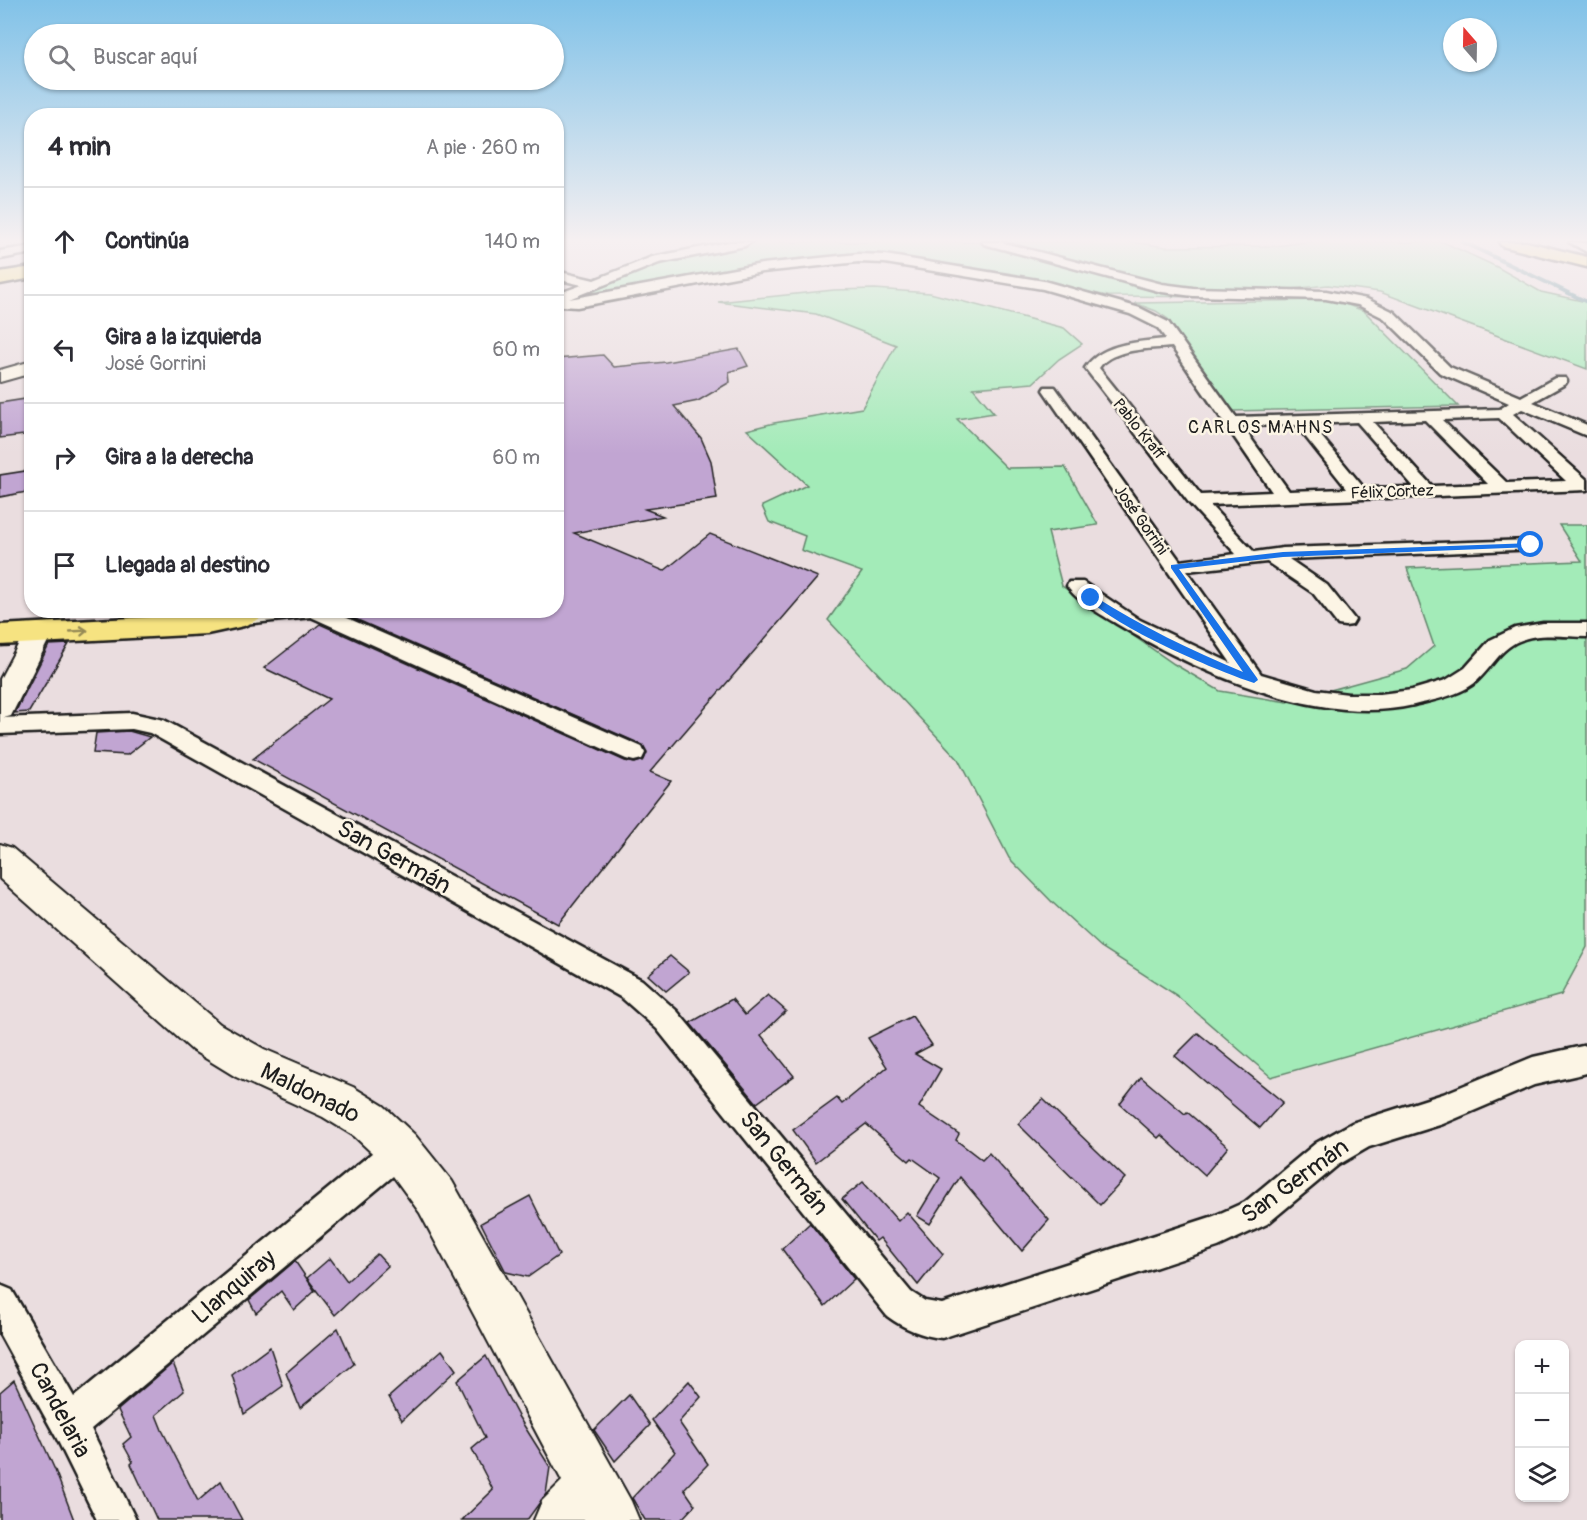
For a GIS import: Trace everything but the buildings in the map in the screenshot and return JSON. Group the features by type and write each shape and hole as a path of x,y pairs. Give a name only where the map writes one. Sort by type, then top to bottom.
{"main road":[{"path":"0,635 207,624 232,618"}],"street":[{"path":"1143,313 1163,325 1177,343 1284,497"},
{"path":"1385,313 1395,320 1439,366 1457,377 1587,432"},
{"name":"Pablo Kraff","path":"1177,343 1128,348 1100,357 1092,368 1196,500 1250,558"},
{"path":"0,376 24,369"},
{"path":"1232,422 1503,413 1560,381"},
{"name":"José Gorrini","path":"1050,390 1254,680"},
{"path":"1503,413 1584,485"},
{"path":"1430,416 1502,488"},
{"path":"1361,418 1427,491"},
{"path":"1300,420 1360,494"},
{"name":"Félix Cortez","path":"1196,500 1584,485"},
{"path":"1174,567 1271,556 1531,545"},
{"path":"1271,556 1320,589 1346,620"},
{"path":"1076,586 1108,610 1148,633 1254,680 1303,695 1329,700 1365,702 1400,700 1431,693 1460,683 1475,670 1495,646 1511,636 1536,631 1587,630"},
{"path":"327,618 634,753"},
{"path":"0,708 38,633"},
{"name":"San Germán","path":"0,726 119,721 156,726 632,989 667,1020 899,1304 913,1314 928,1320 942,1320 1218,1232 1256,1214 1327,1154 1363,1134 1443,1109 1533,1071 1587,1059"},
{"name":"Maldonado","path":"0,858 206,1037 250,1063 354,1111 385,1134 400,1150 436,1197 589,1509"},
{"name":"Llanquiray","path":"69,1424 400,1150"},
{"name":"Candelaria","path":"0,1302 69,1424 117,1520"}],"green space":[{"path":"807,313 1006,313 1064,328 1082,344 1059,359 1033,383 973,388 994,413 957,419 1007,468 1065,467 1098,525 1048,532 1062,586 1174,664 1220,691 1287,702 1407,669 1434,646 1407,568 1582,561 1559,525 1587,525 1587,947 1561,995 1271,1077 1176,995 1101,947 1009,858 958,759 828,620 862,572 801,550 805,536 769,522 762,506 807,485 747,430 774,423 862,408 896,345 816,314"},
{"path":"1159,313 1366,313 1458,406 1230,411 1168,319"},
{"path":"1436,313 1587,313 1587,369"}],"district":[{"name":"CARLOS MAHNS","path":"1261,427"}],"route":[{"path":"1091,598 1148,633 1254,680 1174,567 1283,554 1531,545"}]}
